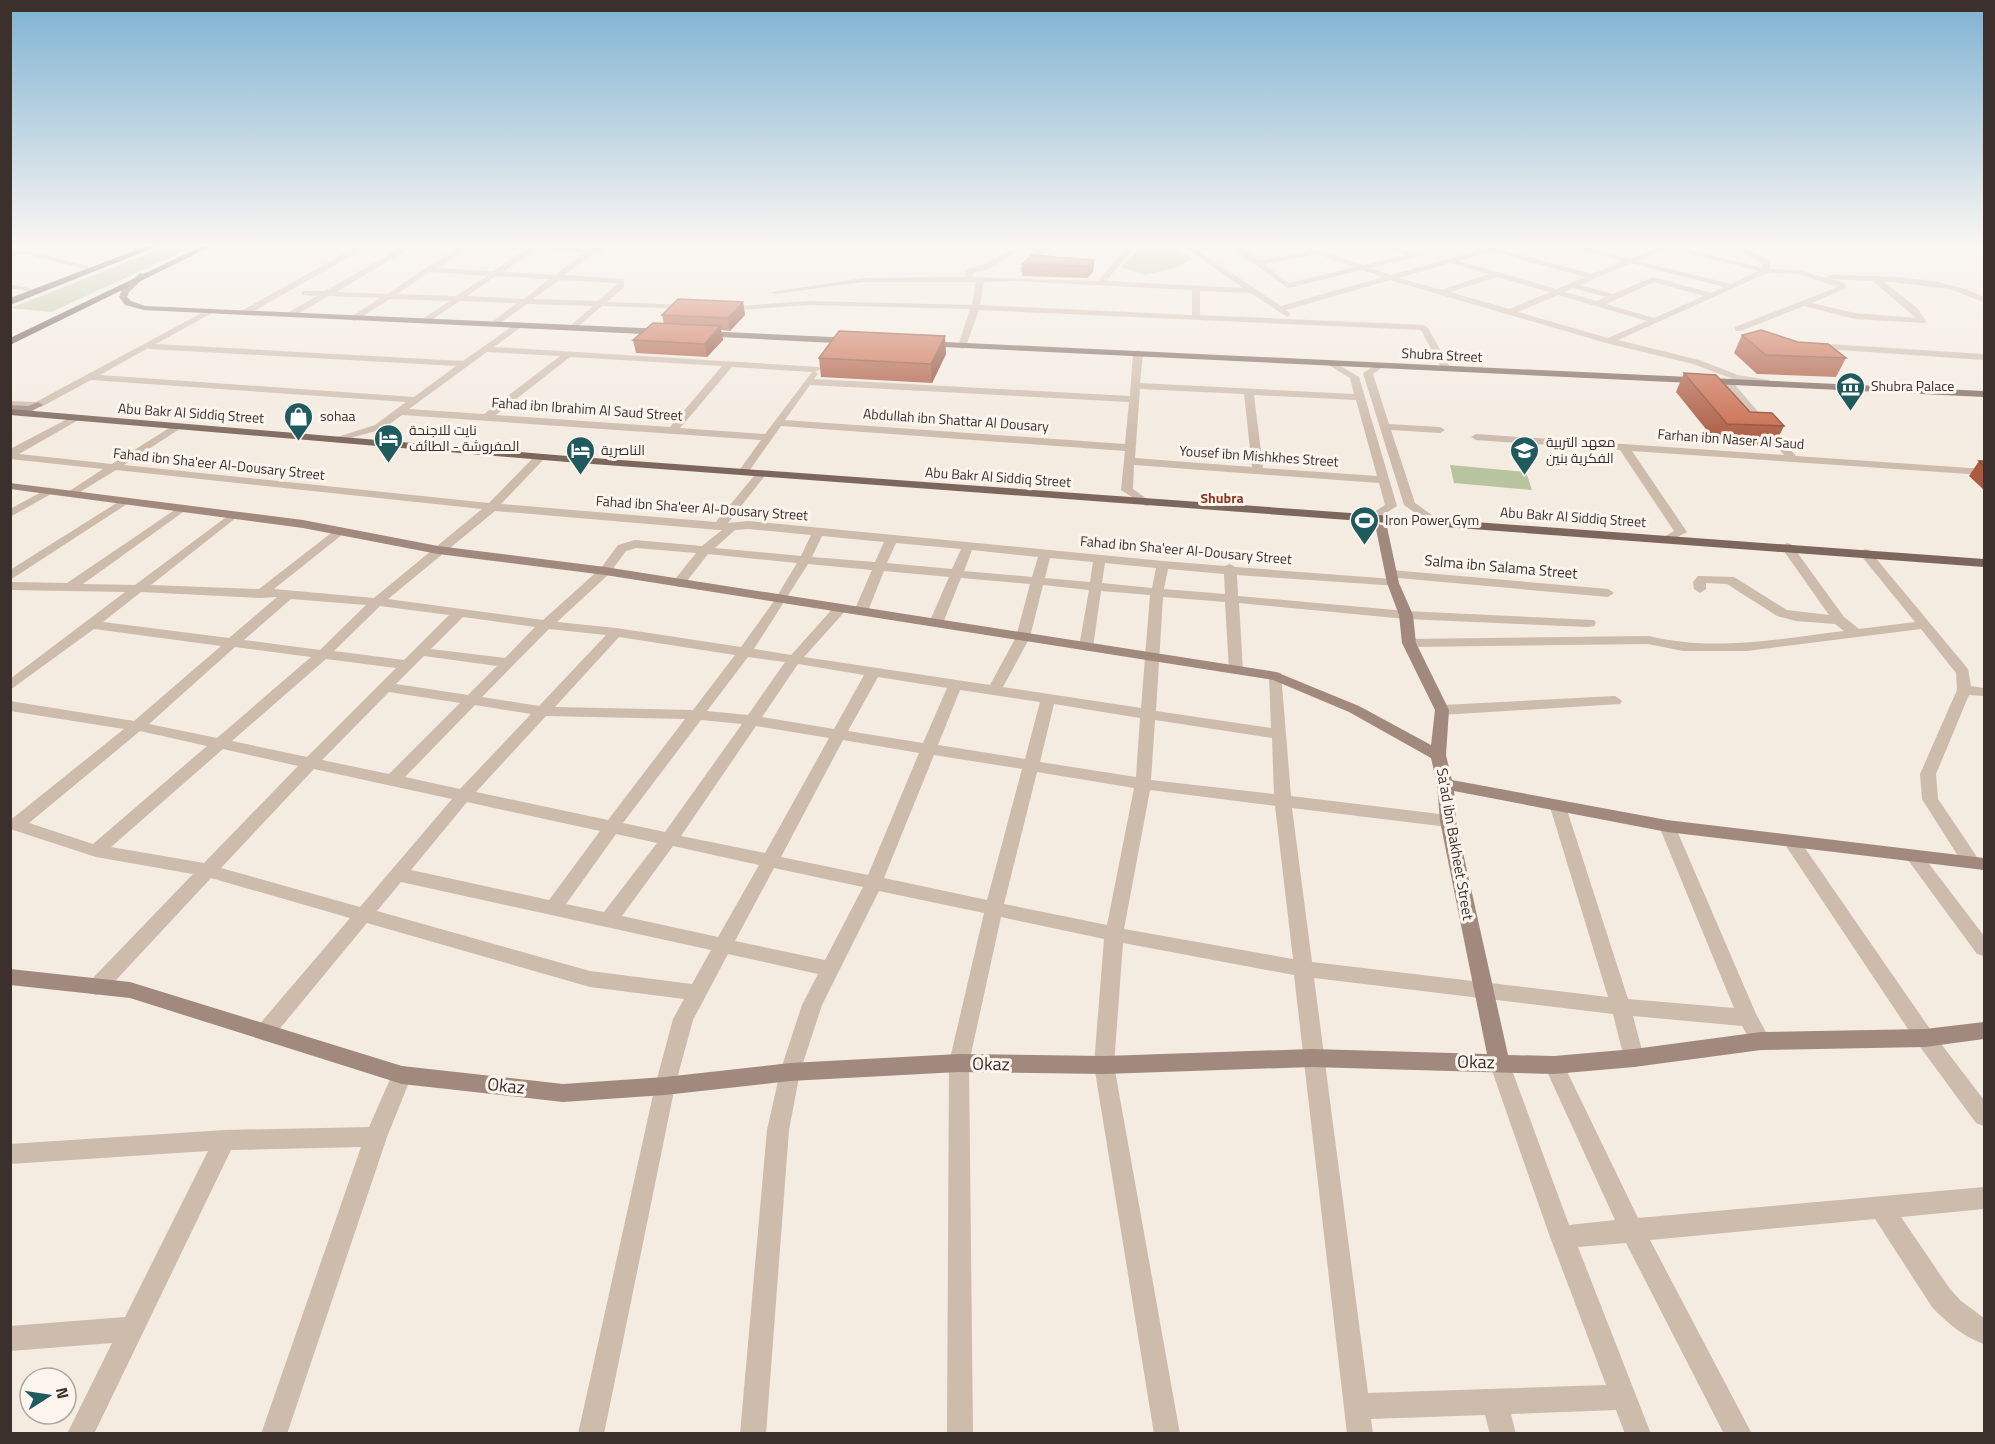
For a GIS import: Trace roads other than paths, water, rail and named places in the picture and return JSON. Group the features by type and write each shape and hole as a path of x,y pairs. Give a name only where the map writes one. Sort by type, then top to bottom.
{"highway":[{"path":"10,342 74,310"},
{"path":"10,336 56,320"}],"main road":[{"path":"196,310 671,332"},
{"path":"695,333 860,341"},
{"name":"Shubra Street","path":"916,344 1984,394"},
{"name":"Abu Bakr Al Siddiq Street","path":"10,408 77,418 174,428 336,439 540,457 1146,503 1984,562"},
{"path":"10,420 77,418"}],"street":[{"path":"244,313 249,310"},
{"path":"290,315 297,310"},
{"path":"355,318 366,310"},
{"path":"425,321 441,310"},
{"path":"495,324 511,310"},
{"path":"573,328 590,310"},
{"path":"962,346 974,310"},
{"path":"1034,310 1424,328 1446,369"},
{"path":"1196,310 1196,317"},
{"path":"1282,310 1299,322"},
{"path":"1505,310 1610,342 1696,362 1736,377 1766,382"},
{"path":"1510,312 1514,310"},
{"path":"1620,310 1656,321"},
{"path":"1610,342 1678,310"},
{"path":"1751,336 1738,329 1784,310"},
{"path":"1832,310 1855,316 1922,321 1914,310"},
{"path":"10,408 30,410 209,311"},
{"path":"336,439 380,427 404,412 518,325"},
{"path":"830,350 837,340"},
{"path":"1800,345 1984,357"},
{"path":"149,346 467,364"},
{"path":"486,349 816,369"},
{"path":"1138,353 1127,490 1146,503"},
{"path":"487,417 567,355"},
{"path":"1667,379 1690,374 1690,369 1670,357"},
{"path":"743,472 823,360"},
{"path":"673,430 729,364"},
{"path":"1332,364 1354,377 1385,480 1391,506 1370,519"},
{"path":"1379,366 1368,374 1410,505 1435,522"},
{"path":"92,377 417,400"},
{"path":"1727,381 1792,458"},
{"path":"808,382 1135,399"},
{"path":"1136,386 1359,397"},
{"path":"1249,392 1258,471"},
{"name":"Fahad ibn Ibrahim Al Saud Street","path":"404,412 768,437"},
{"path":"10,455 77,418"},
{"name":"Abdullah ibn Shattar Al Dousary","path":"778,423 1131,448"},
{"path":"1384,427 1440,430"},
{"path":"72,494 174,428"},
{"name":"Farhan ibn Naser Al Saud","path":"1476,436 1984,472"},
{"path":"1623,446 1681,532 1666,538"},
{"name":"Fahad ibn Sha'eer Al-Dousary Street","path":"10,455 112,468 492,507 732,527 748,525 818,531 1163,565 1392,579"},
{"path":"96,851 323,654 377,602 492,507 540,457"},
{"name":"Yousef ibn Mishkhes Street","path":"1130,461 1385,480"},
{"path":"719,525 762,473"},
{"path":"10,486 233,515 339,531 438,550 605,571 1276,676 1354,709 1438,755"},
{"path":"10,514 47,492"},
{"path":"10,576 123,502"},
{"path":"69,588 182,508"},
{"path":"10,686 233,515"},
{"path":"1348,517 1381,527 1392,579 1406,615 1408,644 1442,710 1615,701"},
{"path":"678,583 705,550 732,527"},
{"path":"260,594 339,531"},
{"path":"553,908 611,826 744,652 806,559 818,531"},
{"path":"861,611 892,538"},
{"path":"393,780 544,626 605,571 627,545 806,559 1406,615 1589,623"},
{"path":"936,623 968,546"},
{"path":"1787,547 1839,620 1857,634"},
{"path":"994,691 1023,637 1045,553"},
{"path":"1865,553 1963,672 1964,690 1928,774 1928,788 1930,799 1978,863"},
{"path":"1086,647 1100,558"},
{"path":"1163,565 1157,593 1143,784 1114,934 1104,1065 1167,1434"},
{"path":"1230,568 1236,670"},
{"path":"1700,589 1699,582 1702,579 1722,578 1730,580 1782,612 1796,617 1839,620"},
{"name":"Salma ibn Salama Street","path":"1392,579 1608,593"},
{"path":"10,586 260,594 377,602 544,626 616,632 1277,734"},
{"path":"14,824 137,726 286,596"},
{"path":"609,920 670,838 794,660 841,608"},
{"path":"97,987 206,870 458,615"},
{"path":"91,625 408,665"},
{"path":"1408,644 1649,640 1660,645 1724,644 1747,647 1923,625"},
{"path":"265,1032 464,795 616,632"},
{"path":"421,652 510,663"},
{"path":"591,1434 665,1086 683,1019 873,672"},
{"path":"1276,676 1277,734 1283,803 1304,969 1312,1058 1360,1434"},
{"path":"753,1434 778,1130 790,1072 812,1005 874,882 955,685"},
{"path":"385,687 542,711 696,715 751,720 930,747 1143,784 1283,803 1448,821"},
{"path":"1964,690 1984,692"},
{"path":"960,1434 959,1063 994,907 1048,699"},
{"path":"10,706 137,726 1114,934 1304,969 1621,1007 1748,1018"},
{"name":"Sa'ad ibn Bakheet Street","path":"1442,710 1438,755 1445,784 1448,821 1499,1062"},
{"path":"1445,784 1667,826 1978,863"},
{"path":"1558,807 1621,1007 1634,1058"},
{"path":"14,824 96,851 206,870 590,979 698,993"},
{"path":"1667,826 1748,1018 1761,1041"},
{"path":"1792,842 1924,1038 1984,1116"},
{"path":"1914,856 1984,949"},
{"path":"397,874 830,969"},
{"name":"Okaz","path":"16,981 129,990 402,1075 563,1093 665,1086 790,1072 959,1063 1104,1065 1312,1058 1554,1065 1634,1058 1761,1041 1924,1038 1984,1031"},
{"path":"1499,1062 1562,1238 1638,1434"},
{"path":"1554,1065 1632,1231 1739,1434"},
{"path":"274,1434 376,1137 402,1075"},
{"path":"10,1154 225,1140 376,1137"},
{"path":"80,1434 225,1140"},
{"path":"1562,1238 1984,1198"},
{"path":"1881,1208 1941,1298 1952,1310 1984,1332"},
{"path":"10,1340 131,1329"},
{"path":"1356,1406 1624,1397"},
{"path":"1494,1401 1503,1434"}],"place":[{"name":"Shubra Palace","path":"1850,412"},
{"name":"sohaa","path":"299,442"},
{"name":"نايت للاجنحة المفروشة - الطائف","path":"388,464"},
{"name":"الناصرية","path":"580,476"},
{"name":"معهد التربية الفكرية بنين","path":"1525,476"},
{"name":"Iron Power Gym","path":"1364,546"}],"district":[{"name":"Shubra","path":"1222,498"}]}
